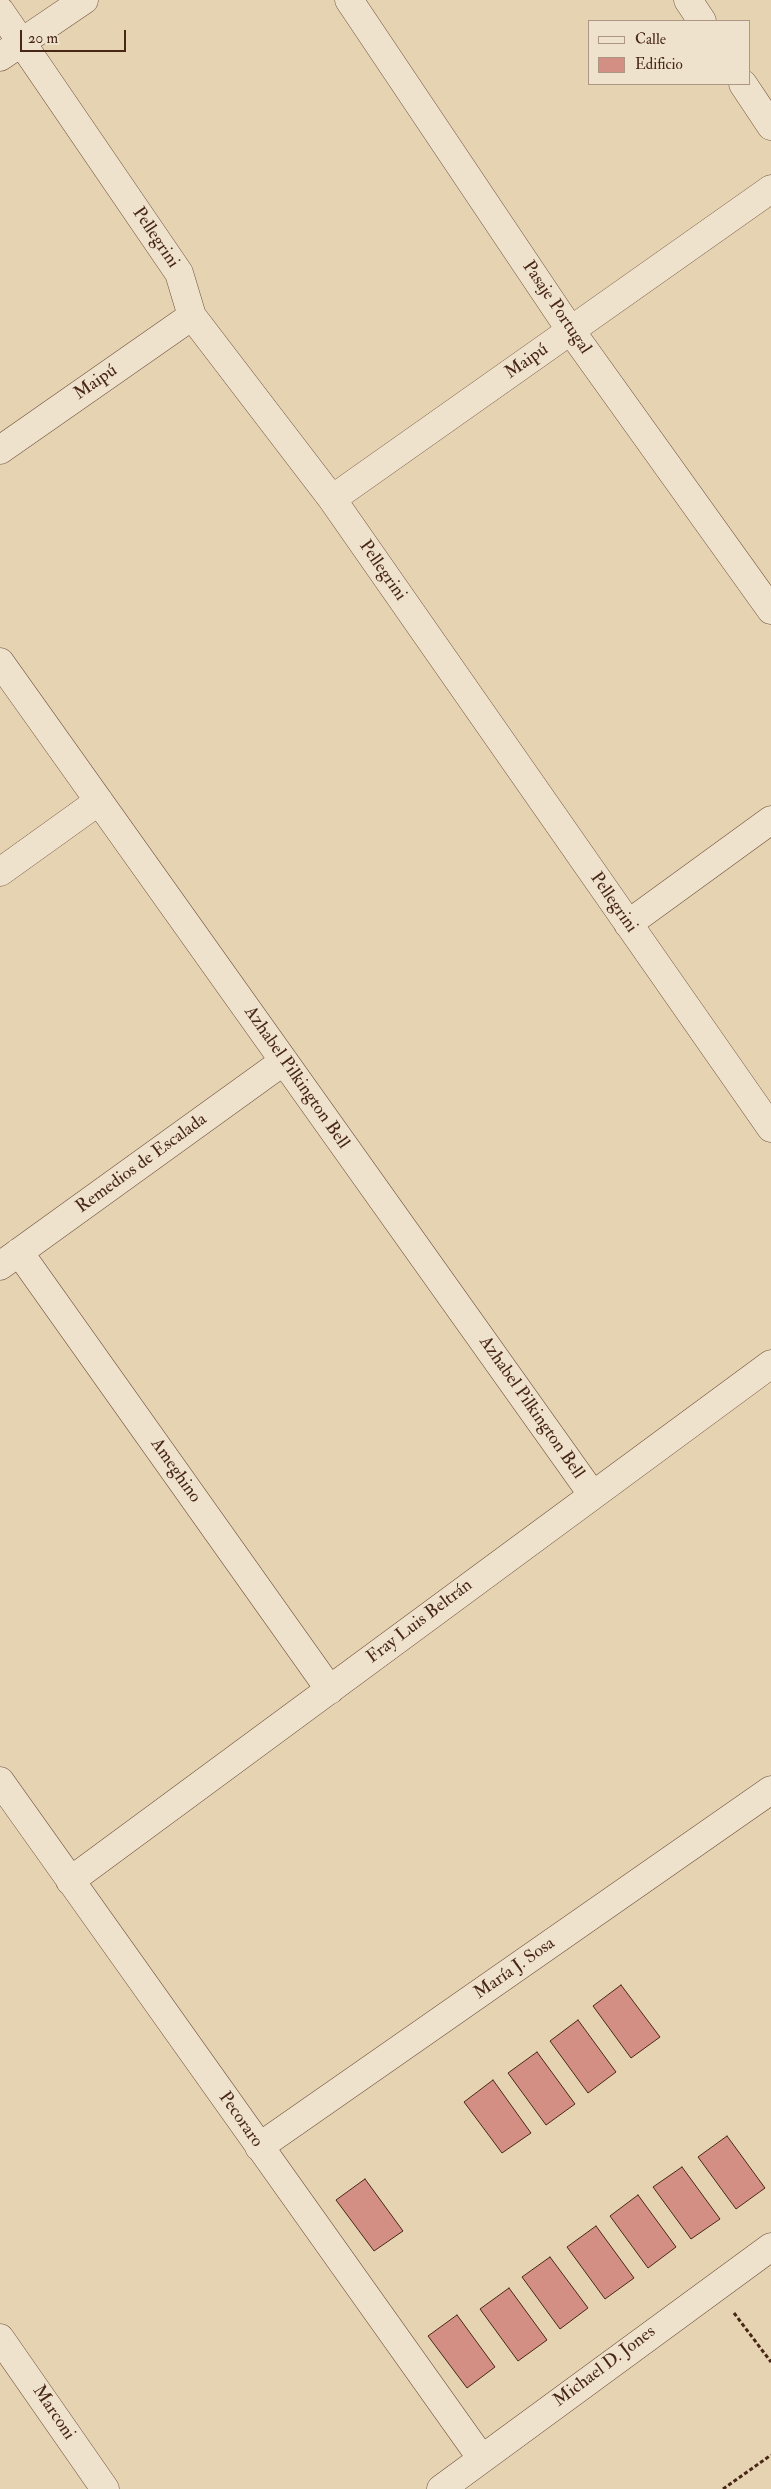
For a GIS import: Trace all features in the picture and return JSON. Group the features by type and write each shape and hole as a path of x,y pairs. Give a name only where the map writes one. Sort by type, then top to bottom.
{"street":[{"path":"11,49 84,0"},
{"name":"Pasaje Portugal","path":"349,0 571,331 771,610"},
{"path":"688,0 701,20"},
{"name":"Pellegrini","path":"0,11 11,49 179,273 192,316 332,498 771,1128"},
{"path":"744,85 771,126"},
{"name":"Maipú","path":"332,498 771,189"},
{"name":"Maipú","path":"0,450 192,316"},
{"name":"Azhabel Pilkington Bell","path":"0,662 592,1494"},
{"path":"0,872 99,801"},
{"path":"628,924 771,820"},
{"name":"Remedios de Escalada","path":"10,1259 284,1061"},
{"name":"Ameghino","path":"10,1259 330,1690"},
{"name":"Fray Luis Beltrán","path":"70,1881 592,1494 771,1364"},
{"name":"Pecoraro","path":"0,1781 482,2459"},
{"name":"María J. Sosa","path":"259,2147 771,1790"},
{"name":"Michael D. Jones","path":"441,2489 718,2284 771,2247"},
{"name":"Marconi","path":"5,2355 105,2489"}],"path":[{"path":"718,2284 736,2316 771,2362"},
{"path":"723,2489 771,2455"}],"building":[{"path":"621,1985 660,2037 631,2058 593,2006"},
{"path":"578,2020 616,2072 588,2093 550,2041"},
{"path":"537,2052 575,2104 546,2125 508,2073"},
{"path":"493,2080 531,2133 502,2153 464,2102"},
{"path":"727,2136 765,2188 736,2209 698,2157"},
{"path":"682,2167 720,2219 691,2239 653,2187"},
{"path":"365,2179 403,2231 374,2251 336,2200"},
{"path":"638,2195 676,2247 648,2268 610,2216"},
{"path":"596,2226 634,2278 605,2299 567,2247"},
{"path":"550,2257 588,2308 560,2329 522,2277"},
{"path":"509,2288 547,2340 518,2361 480,2309"},
{"path":"457,2315 495,2367 467,2388 428,2336"}]}
